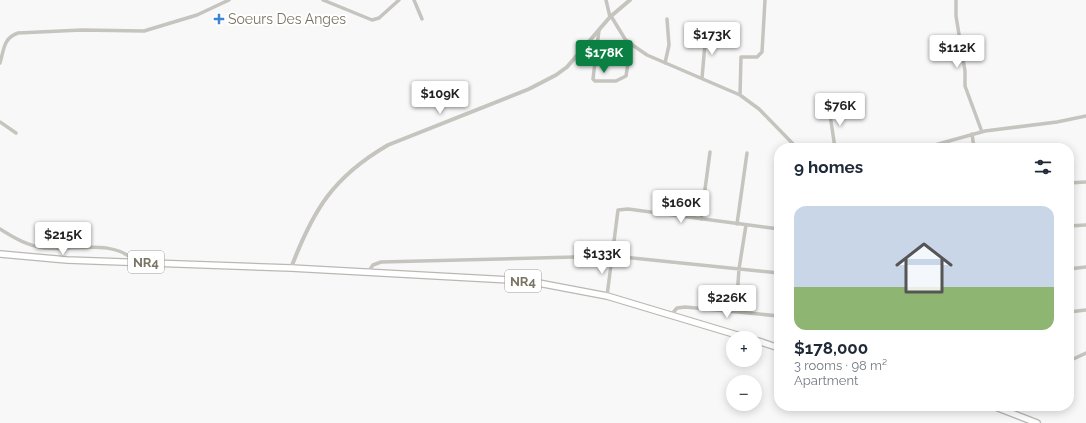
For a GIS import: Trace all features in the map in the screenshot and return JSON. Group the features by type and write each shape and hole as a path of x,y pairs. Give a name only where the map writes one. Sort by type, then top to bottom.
{"highway":[{"name":"NR4","path":"0,254 67,260 291,268 528,281 607,296 726,331"},
{"path":"762,342 774,346"},
{"path":"1006,411 1037,423"}],"street":[{"path":"0,43 5,42 14,34 26,31 82,30 144,32 197,15 229,0"},
{"path":"323,0 372,20 379,18 398,0"},
{"path":"414,0 422,19"},
{"path":"606,0 611,17 631,44 647,55 740,95 756,106 792,143"},
{"path":"291,268 300,243 326,197 344,175 370,155 395,142 543,83 567,67 611,17 630,0"},
{"path":"740,95 741,57 757,57 762,52 765,0"},
{"path":"956,0 956,16 965,71 965,86 982,132"},
{"path":"665,62 670,45 667,19"},
{"path":"600,30 593,79 595,81 616,81 626,76 631,44"},
{"path":"702,78 706,32"},
{"path":"0,63 5,42"},
{"path":"829,108 834,143"},
{"path":"941,143 982,132 1067,121 1086,116"},
{"path":"0,122 16,133"},
{"path":"972,134 973,143"},
{"path":"701,219 710,152"},
{"path":"737,224 747,153"},
{"path":"1074,183 1086,182"},
{"path":"607,296 616,212 618,210 628,209 774,228"},
{"path":"736,312 746,225"},
{"path":"1074,226 1086,225"},
{"path":"0,229 30,244 59,249 92,247 110,249 127,254 136,262"},
{"path":"367,273 373,264 381,262 612,256 774,273"},
{"path":"1074,268 1086,267"},
{"path":"671,315 675,309 679,308 774,316"},
{"path":"1074,311 1086,310"},
{"path":"1074,358 1086,352"}],"place":[{"name":"Soeurs Des Anges","path":"219,19"}]}
